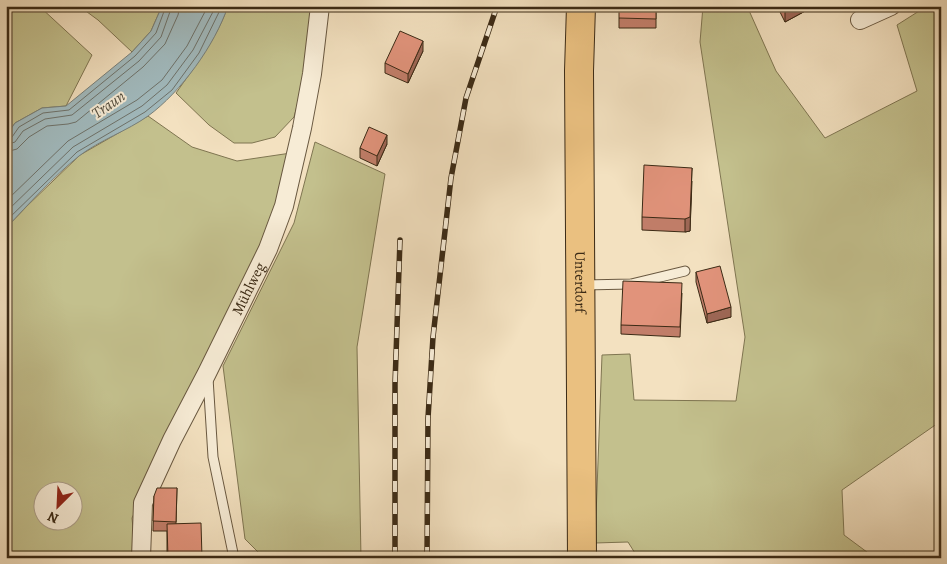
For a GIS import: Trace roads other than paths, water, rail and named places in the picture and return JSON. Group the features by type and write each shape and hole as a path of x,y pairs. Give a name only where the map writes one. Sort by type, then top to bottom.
{"main road":[{"name":"Unterdorf","path":"582,6 579,71 582,558"}],"street":[{"name":"Mühlweg","path":"141,558 143,502 268,249 284,206 312,74 320,6"},
{"path":"860,20 891,6"}],"lane":[{"path":"580,285 631,284 685,271"},
{"path":"207,373 213,457 234,558"}],"water":[{"name":"Traun","path":"162,6 228,6 206,52 173,94 148,116 96,145 69,164 6,228 6,136 15,123 42,108 66,106 132,52 151,31"}],"railway":[{"path":"427,558 428,418 433,337 451,178 466,98 497,6"},
{"path":"395,558 395,384 400,240"}]}
